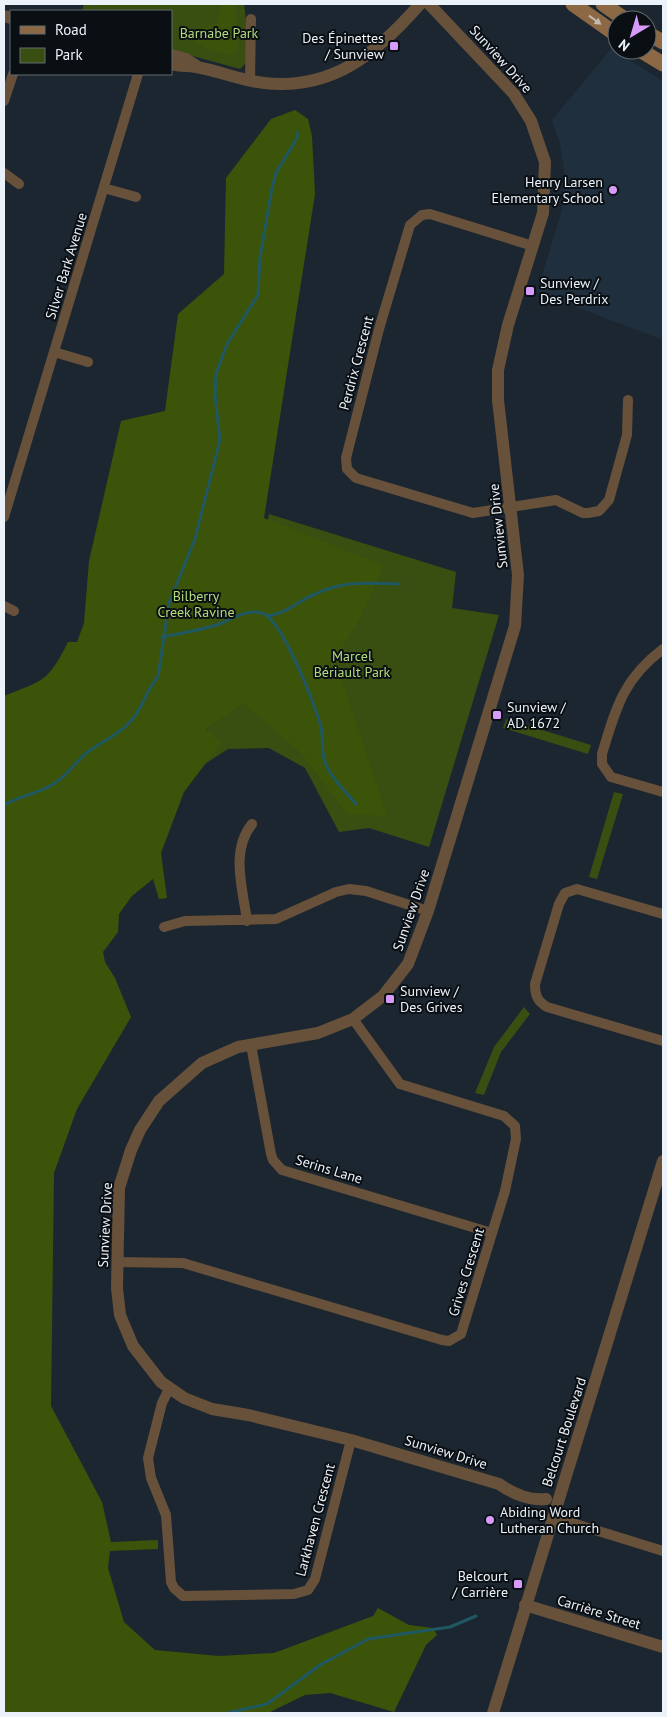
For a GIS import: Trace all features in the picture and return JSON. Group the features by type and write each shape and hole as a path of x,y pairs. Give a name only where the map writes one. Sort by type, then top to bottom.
{"main road":[{"path":"573,4 607,28"}],"street":[{"path":"172,64 183,67 198,67 250,81 297,83 338,72 376,50 420,4"},
{"name":"Sunview Drive","path":"429,4 511,89 531,121 545,162 546,178 543,213 500,356 498,370 498,400 518,575 515,626 428,911 416,947 398,978 383,996 354,1020 318,1033 250,1045 220,1054 193,1070 159,1101 140,1130 130,1150 120,1188 117,1262 118,1302 128,1336 146,1365 169,1389 184,1398 212,1409 281,1422 350,1440 499,1484 508,1490 536,1500 551,1500"},
{"path":"250,81 251,19"},
{"path":"172,54 186,59 198,67"},
{"path":"4,101 13,75"},
{"name":"Silver Bark Avenue","path":"4,517 138,75"},
{"path":"4,173 19,184"},
{"path":"104,188 136,197"},
{"name":"Perdrix Crescent","path":"511,508 473,513 465,512 356,478 347,470 345,464 379,329 410,225 415,219 430,214 533,246"},
{"path":"54,352 88,362"},
{"path":"511,508 556,500 583,513 599,511 609,500 627,434 628,400"},
{"path":"4,606 14,612"},
{"path":"663,649 641,667 622,694 602,754 602,764 611,777 663,792"},
{"path":"247,921 239,851 243,835 252,824"},
{"path":"164,928 185,921 276,919 336,892 349,889 366,891 428,911"},
{"path":"663,914 577,889 566,893 559,904 535,984 538,1000 547,1007 663,1041"},
{"name":"Grives Crescent","path":"117,1262 183,1263 449,1341 456,1339 464,1328 512,1165 516,1138 515,1126 504,1116 400,1084 354,1020"},
{"name":"Serins Lane","path":"250,1045 271,1154 277,1166 282,1170 492,1233"},
{"name":"Belcourt Boulevard","path":"494,1713 553,1517 551,1500 663,1161"},
{"name":"Larkhaven Crescent","path":"169,1389 162,1403 152,1439 149,1468 166,1514 171,1582 178,1593 183,1596 294,1594 308,1590 315,1579 350,1440"},
{"path":"553,1517 663,1551"},
{"name":"Carrière Street","path":"525,1605 663,1647"}],"shaded area":[{"name":"Henry Larsen Elementary School","path":"607,54 607,60 629,60 663,81 663,340 537,292 562,210 564,170 560,143 552,120"}],"green space":[{"name":"Barnabe Park","path":"84,4 244,4 251,58 240,69 172,50 172,10 82,10"},
{"path":"222,4 235,4 238,46 235,54 219,52 194,42 193,38 198,30 218,23"},
{"name":"Bilberry Creek Ravine","path":"295,110 308,119 312,136 315,194 264,518 384,566 361,616 335,659 387,816 347,814 302,754 244,703 208,727 207,730 221,743 184,792 161,853 167,898 159,899 153,879 132,896 119,914 118,932 103,952 105,962 115,978 131,1017 77,1109 54,1173 51,1406 102,1502 111,1542 158,1540 158,1549 110,1551 108,1568 124,1622 155,1650 219,1656 274,1653 373,1616 378,1608 409,1625 433,1628 437,1635 426,1645 394,1712 330,1693 305,1695 268,1713 4,1713 4,696 44,678 55,665 68,642 77,642 84,623 89,561 121,421 165,411 178,314 224,274 226,178 271,119"},
{"name":"Marcel Bériault Park","path":"269,514 456,572 452,608 499,615 429,847 369,828 339,832 305,768 269,748 228,749 191,773 246,626"},
{"path":"506,719 591,745 588,754 503,728"},
{"path":"614,792 623,794 597,879 589,877"},
{"path":"524,1007 530,1014 501,1052 484,1095 475,1093 494,1047"}],"waterway":[{"path":"4,805 53,785 89,751 125,727 138,711 150,687 158,677 169,603 195,539 220,440 215,395 216,374 227,344 258,295 260,257 272,188 276,173 297,138 297,132"},
{"path":"267,616 280,613 315,594 337,586 357,583 399,584"},
{"path":"162,637 207,628 251,612 262,613 270,619 288,646 312,702 321,727 323,755 326,765 335,780 356,804"},
{"path":"227,1713 267,1704 320,1665 368,1639 450,1627 476,1616"}],"place":[{"name":"Des Épinettes / Sunview","path":"394,46"},
{"name":"Henry Larsen Elementary School","path":"613,190"},
{"name":"Sunview / Des Perdrix","path":"530,291"},
{"name":"Sunview / AD. 1672","path":"497,715"},
{"name":"Sunview / Des Grives","path":"390,999"},
{"name":"Abiding Word Lutheran Church","path":"490,1520"},
{"name":"Belcourt / Carrière","path":"518,1584"}]}
